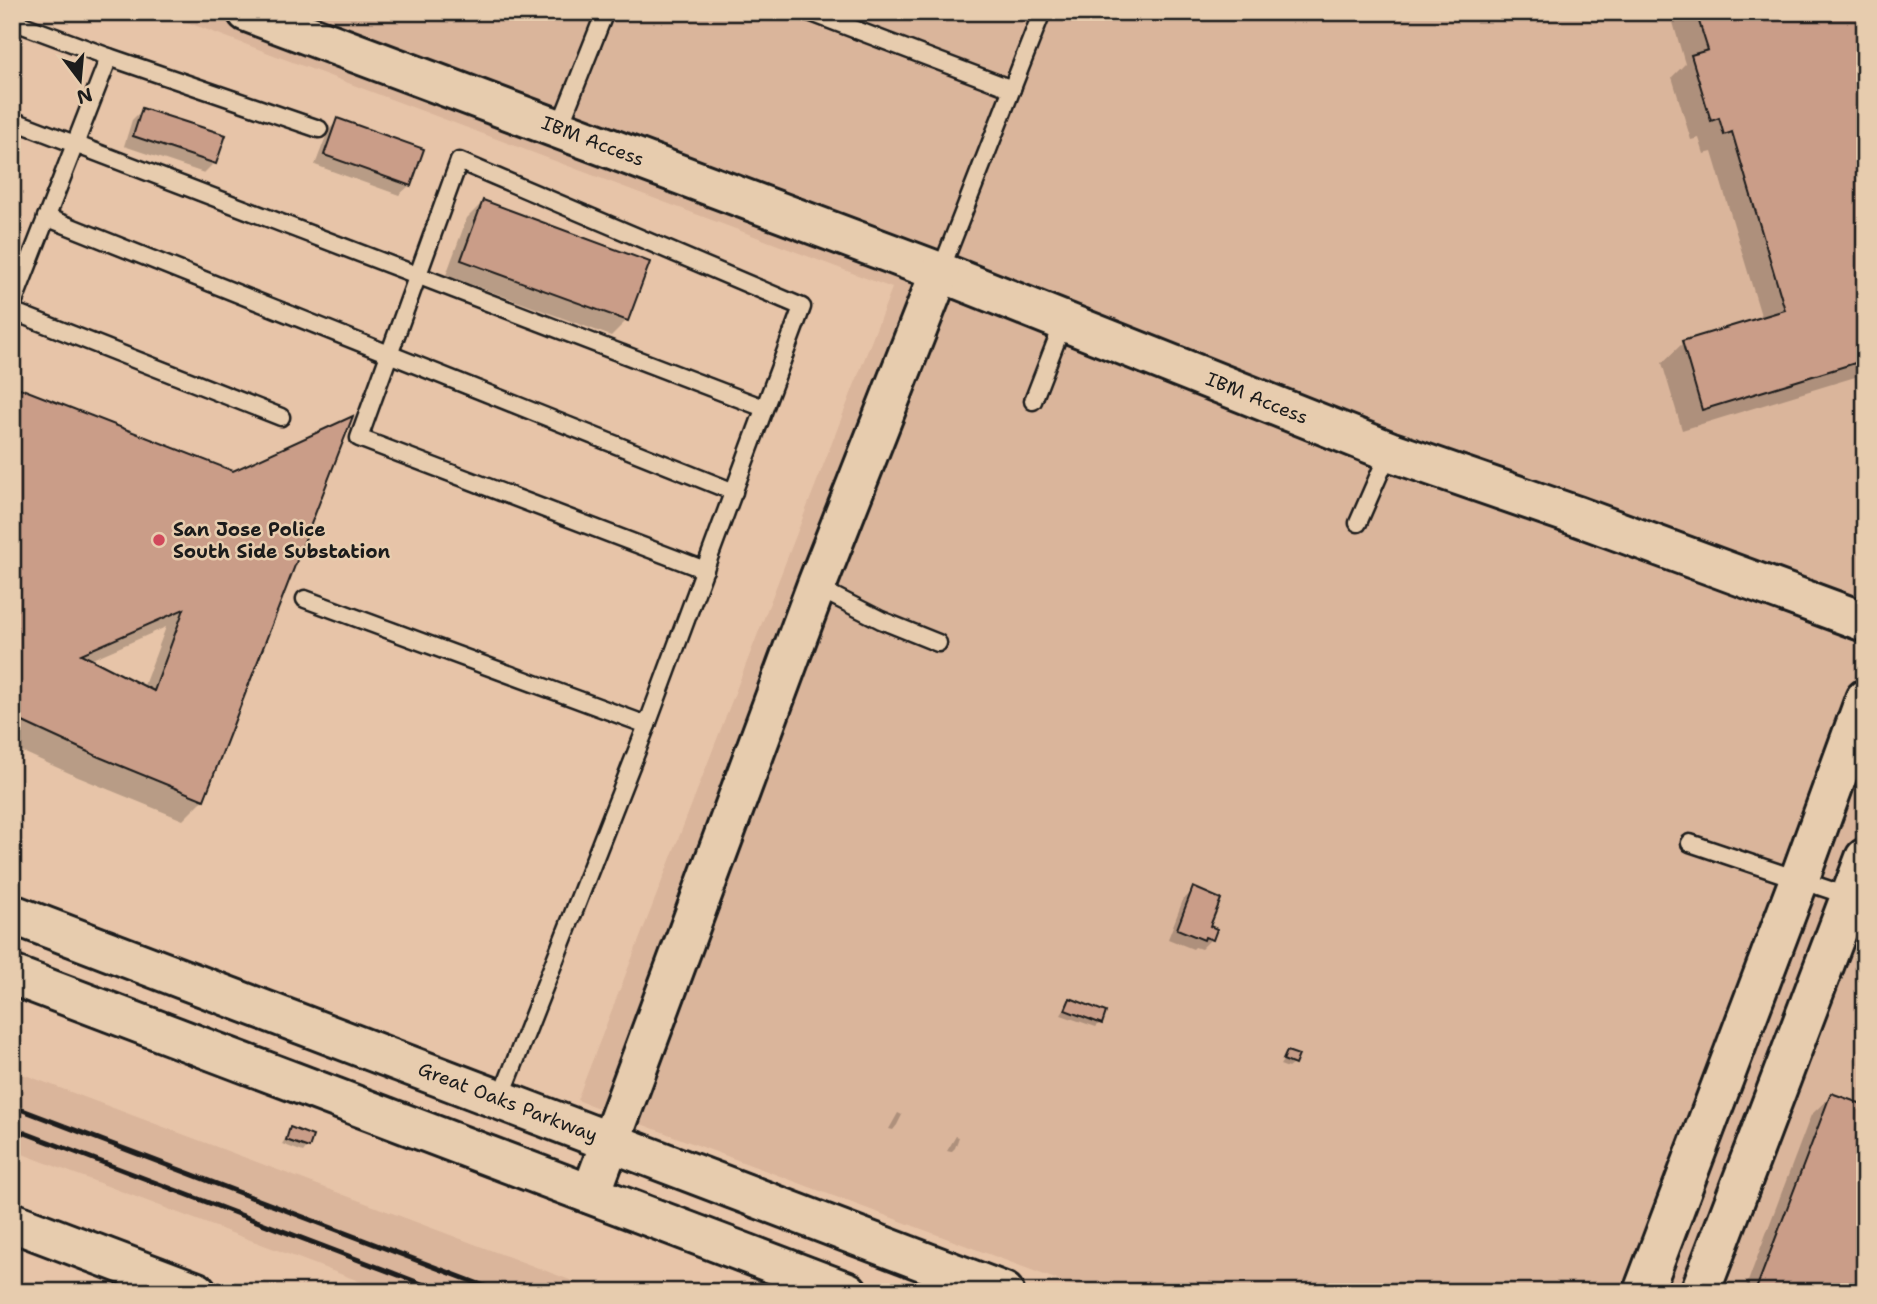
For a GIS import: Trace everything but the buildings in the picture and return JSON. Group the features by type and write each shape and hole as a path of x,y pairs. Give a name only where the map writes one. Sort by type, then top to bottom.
{"street":[{"name":"IBM Access","path":"270,16 940,272 1389,451 1577,516 1865,622"},
{"path":"591,1194 816,587 940,272"},
{"path":"1643,1292 1865,699"},
{"path":"1700,1292 1865,858"},
{"name":"Great Oaks Parkway","path":"12,914 1004,1292"},
{"path":"12,975 848,1292"},
{"path":"12,1222 197,1292"}],"lane":[{"path":"559,128 605,12"},
{"path":"809,12 1012,89"},
{"path":"940,272 1042,12"},
{"path":"12,21 319,129"},
{"path":"109,57 12,309 281,417"},
{"path":"12,120 764,408"},
{"path":"500,1100 647,725 705,570 734,492 802,307 460,161 359,439 705,570"},
{"path":"46,217 734,492"},
{"path":"1033,401 1064,321"},
{"path":"1359,523 1389,451"},
{"path":"816,587 881,620 938,643"},
{"path":"305,599 647,725"},
{"path":"1689,843 1850,897"}],"shaded area":[{"path":"160,12 1865,12 1865,1292 1090,1292 577,1100 892,288"},
{"path":"12,1070 602,1292 388,1292 12,1150"}],"railway":[{"path":"12,1106 500,1292"},
{"path":"12,1128 443,1292"}],"place":[{"name":"San Jose Police South Side Substation","path":"159,540"}]}
